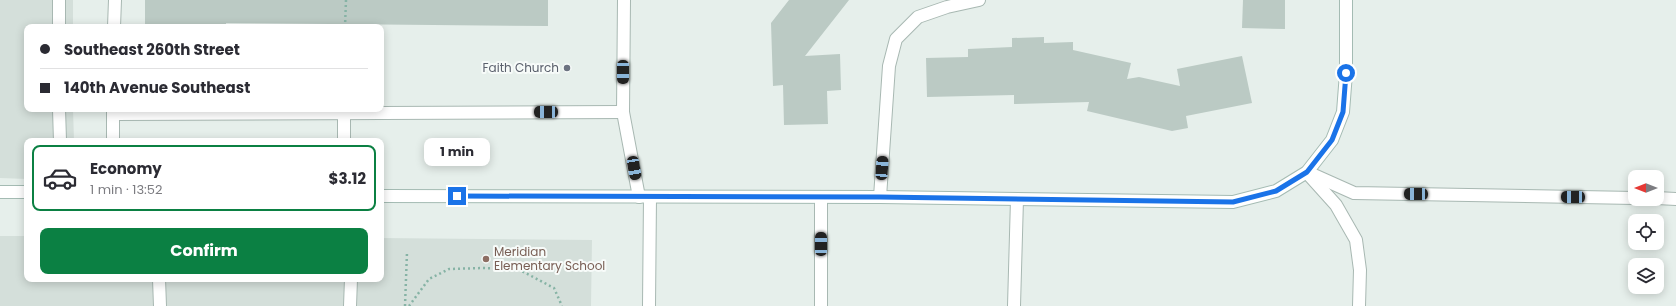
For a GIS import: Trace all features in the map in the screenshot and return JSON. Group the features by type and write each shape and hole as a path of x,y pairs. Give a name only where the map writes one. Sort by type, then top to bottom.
{"street":[{"path":"59,0 59,24"},
{"path":"114,24 115,0"},
{"path":"624,0 623,112 644,197 649,306"},
{"path":"880,197 889,66 896,39 918,17 947,7 979,0"},
{"path":"384,196 880,197 1233,202 1276,191 1307,172 1332,140 1343,112 1346,73 1346,0"},
{"path":"59,112 60,138"},
{"path":"113,112 113,138"},
{"path":"344,138 344,112 623,112"},
{"path":"1307,172 1354,193 1628,198"},
{"path":"1307,172 1336,205 1356,240 1360,270 1359,306"},
{"path":"0,192 24,192"},
{"path":"821,197 822,306"},
{"path":"1664,198 1676,199"},
{"path":"1014,306 1017,199"},
{"path":"159,282 160,306"},
{"path":"350,306 351,282"}],"path":[{"path":"345,24 346,0"},
{"path":"405,306 407,252"},
{"path":"409,306 430,279 449,269 483,268 518,269 554,288 562,306"}],"shaded area":[{"path":"0,0 73,0 73,24 24,24 24,112 73,112 74,138 24,138 24,179 0,178"},
{"name":"Meridian Elementary School","path":"0,236 24,236 24,282 384,282 384,238 592,240 591,306 0,306"}],"building":[{"path":"145,0 548,0 548,26 226,23 145,24"},
{"path":"789,0 849,0 805,56 840,54 841,90 827,91 828,124 784,125 783,85 773,86 771,23"},
{"path":"1243,0 1285,0 1285,29 1242,28"},
{"path":"1044,37 1044,43 1073,42 1073,50 1131,63 1127,79 1139,77 1180,86 1177,69 1242,56 1252,103 1186,116 1188,128 1172,131 1087,111 1089,102 1014,104 1014,95 927,97 926,58 968,57 968,49 1012,47 1012,38"}],"place":[{"name":"Faith Church","path":"567,68"},
{"name":"Meridian Elementary School","path":"486,259"}],"route":[{"path":"457,196 880,197 1233,202 1276,191 1307,172 1332,140 1343,112 1346,73"}]}
